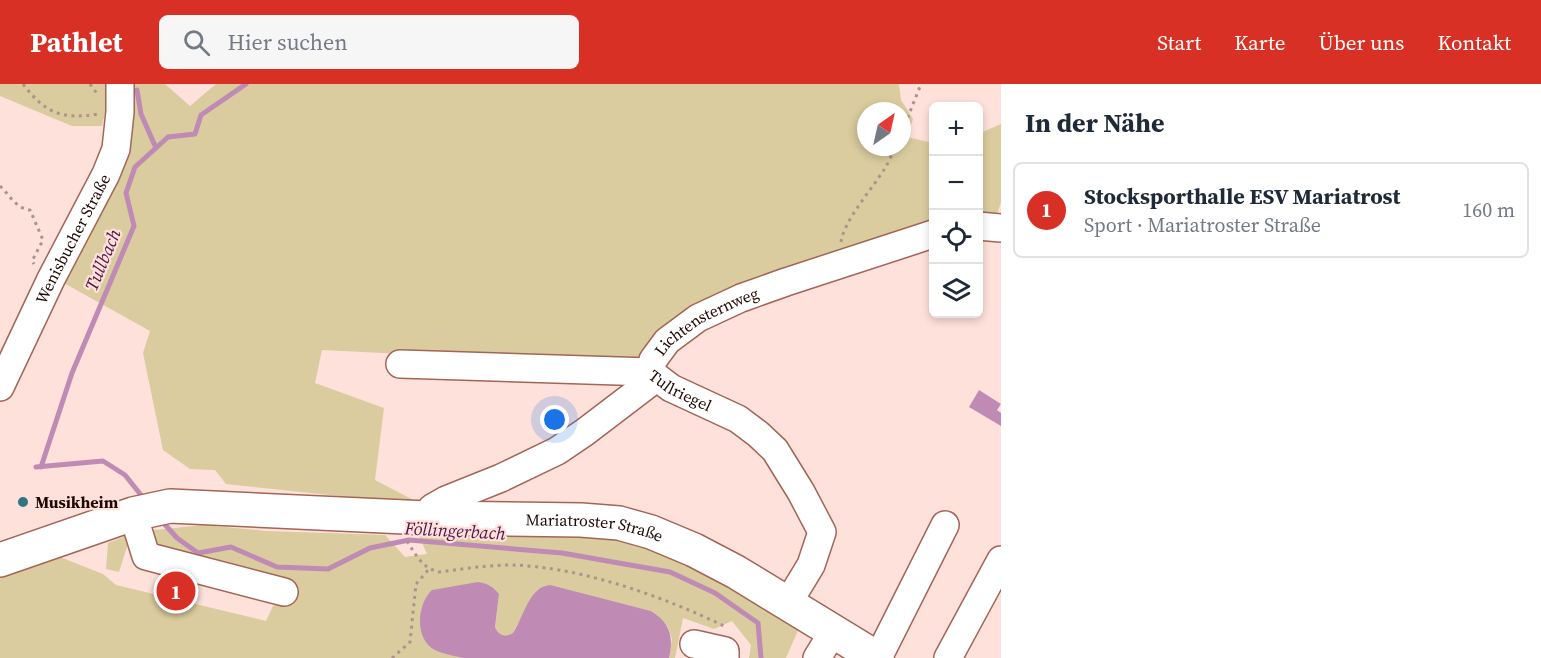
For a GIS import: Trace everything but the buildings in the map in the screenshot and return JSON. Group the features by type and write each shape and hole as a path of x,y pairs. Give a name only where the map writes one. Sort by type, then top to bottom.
{"main road":[{"name":"Mariatroster Straße","path":"0,560 133,514 170,506 427,519 581,520 619,523 651,532 694,550 788,603 825,645 878,658"}],"street":[{"name":"Wenisbucher Straße","path":"0,387 51,279 106,174 116,149 120,84"},
{"path":"983,226 1001,228"},
{"name":"Lichtensternweg","path":"427,519 432,508 446,500 501,478 572,442 648,384 653,360 667,341 698,318 741,298 929,235"},
{"name":"Tullriegel","path":"400,364 650,372 671,388 738,419 775,450 822,532 811,565 788,603"},
{"path":"133,514 147,556 284,591"},
{"path":"878,658 945,525"},
{"path":"948,658 1001,560"},
{"path":"694,644 725,651 725,658"}],"path":[{"path":"23,84 34,99 46,109 63,116 80,117 120,112"},
{"path":"911,109 921,84"},
{"path":"839,264 842,236 891,156"},
{"path":"0,186 8,193 12,202 30,210 43,240 32,261"},
{"path":"415,553 423,565 439,572 512,566 562,571 642,593 730,629"},
{"path":"392,658 410,642 416,584 429,569"}],"shaded area":[{"path":"0,84 109,84 110,91 102,126 72,126 0,96"},
{"path":"131,84 165,84 190,106 216,84 899,84 902,102 857,102 857,156 911,156 911,138 929,142 929,244 653,344 630,365 322,350 315,383 384,408 375,480 423,505 226,484 215,470 190,469 163,450 143,353 150,331 62,282 130,148"},
{"path":"1001,124 1001,202 990,236 983,236 983,132"},
{"path":"979,390 1001,404 997,410 1001,413 1001,426 969,407"},
{"path":"204,525 266,531 385,535 405,557 427,554 416,529 609,535 708,571 800,626 786,658 749,658 751,645 732,621 714,629 683,618 675,658 669,658 672,639 668,627 651,611 546,585 536,591 513,633 502,635 495,627 499,594 490,585 478,582 420,619 424,637 432,648 463,658 0,658 0,574 55,555 103,574 116,585 266,621 273,606 281,601 177,555 149,539 145,531"},
{"path":"131,534 119,572 106,569 108,543"},
{"path":"478,582 490,585 499,594 495,627 502,635 513,633 532,597 543,587 550,585 651,611 663,620 669,631 671,643 669,658 463,658 435,650 428,645 421,630 421,612 427,596 432,590"}],"waterway":[{"name":"Tullbach","path":"41,467 72,373 134,226 126,193 135,167 168,137 195,134 201,115 246,84"},
{"path":"137,90 141,114 156,148"},
{"name":"Föllingerbach","path":"36,467 103,461 125,475 145,500"},
{"name":"Föllingerbach","path":"160,519 177,538 198,553 231,547 277,567 328,569 370,548 409,540 562,553 670,572 715,593 758,623 761,658"}],"place":[{"name":"Musikheim","path":"23,502"},
{"name":"Stocksporthalle ESV Mariatrost","path":"176,591"}]}
